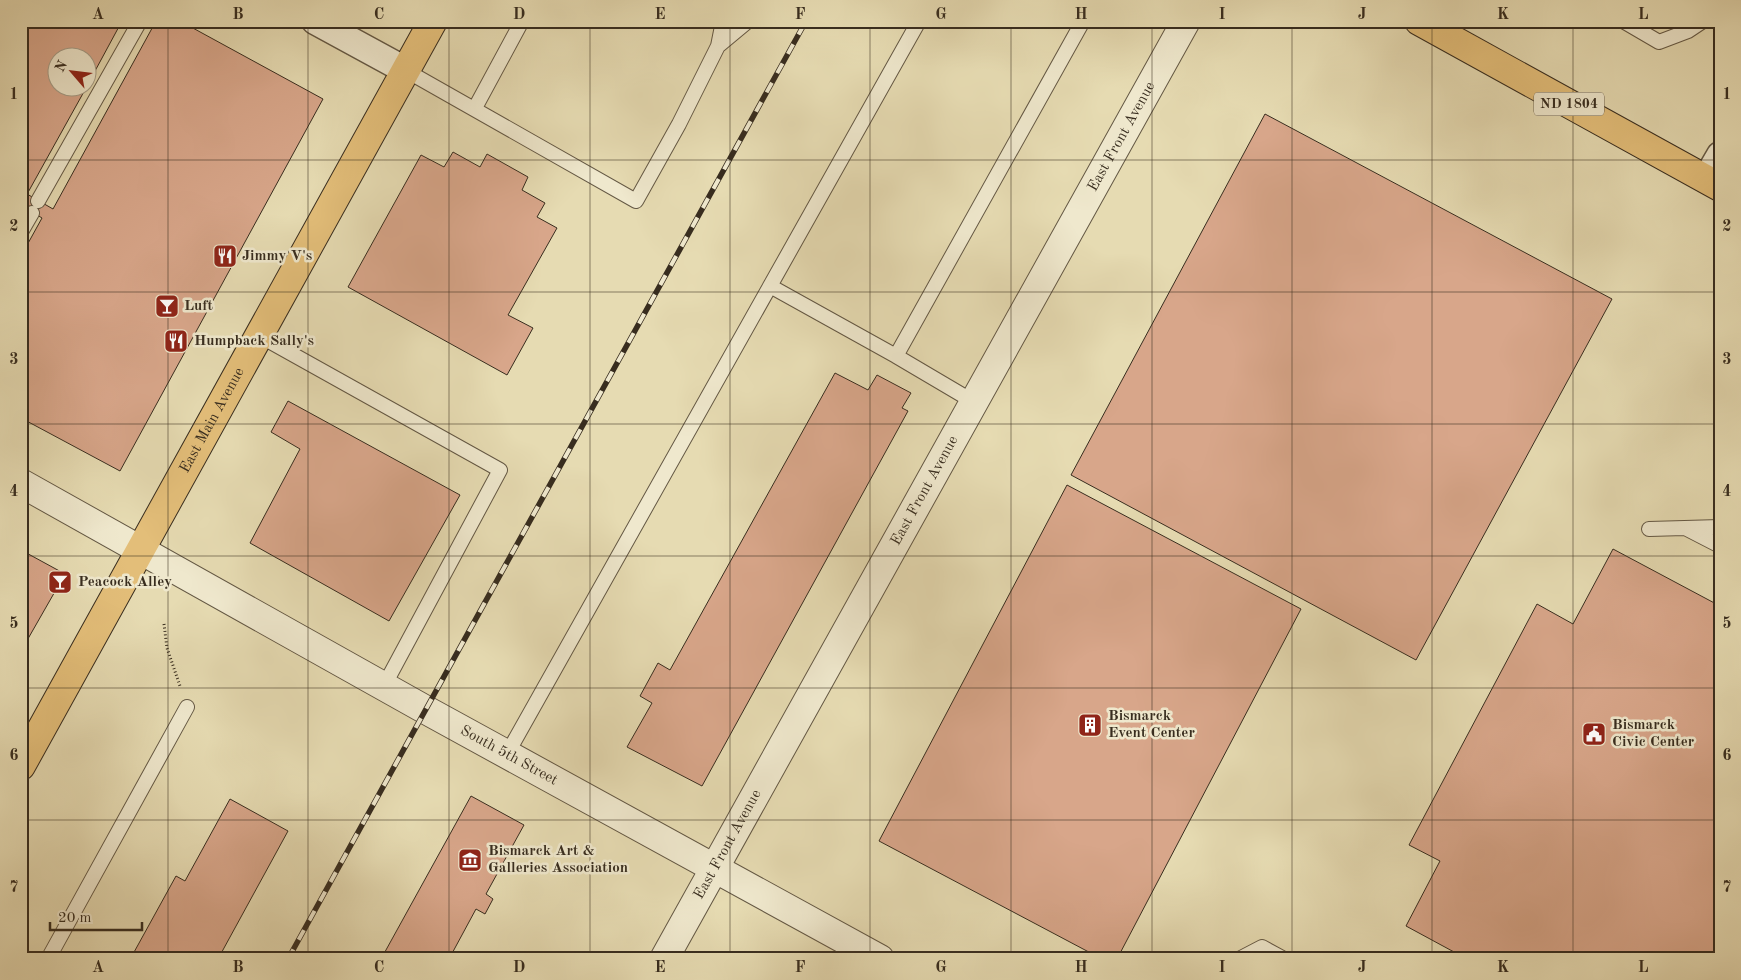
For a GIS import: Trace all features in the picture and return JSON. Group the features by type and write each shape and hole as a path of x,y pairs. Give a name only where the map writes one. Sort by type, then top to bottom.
{"main road":[{"name":"East Main Avenue","path":"21,766 433,21"},
{"name":"ND 1804","path":"1419,21 1713,183"}],"street":[{"path":"315,21 405,70"},
{"name":"East Front Avenue","path":"664,959 1186,21"},
{"path":"1713,183 1720,155"},
{"name":"South 5th Street","path":"21,483 384,686 880,959"}],"lane":[{"path":"21,232 140,21"},
{"path":"475,108 522,21"},
{"path":"405,70 636,200 679,124 718,46 723,21"},
{"path":"718,46 748,21"},
{"path":"507,754 919,21"},
{"path":"896,356 1083,21"},
{"path":"1623,21 1660,42 1688,31 1703,21"},
{"path":"770,286 974,402"},
{"path":"258,335 500,470 384,686"},
{"path":"1649,529 1720,527"},
{"path":"1684,528 1720,546"},
{"path":"48,959 187,707"},
{"path":"1239,959 1262,947 1284,959"}],"path":[{"path":"164,624 167,648 187,707"}],"building":[{"path":"21,21 122,21 98,65 98,48 48,48 48,98 80,98 21,205"},
{"path":"156,21 180,21 323,99 120,471 21,418 21,256 42,218 21,205 27,194 53,209"},
{"path":"1265,114 1612,299 1416,660 1071,475"},
{"path":"453,152 480,167 487,154 528,177 522,190 545,203 537,217 557,228 508,315 533,328 507,375 348,287 421,155 444,167"},
{"path":"835,373 868,390 877,375 911,393 902,408 908,411 702,786 627,747 652,703 640,696 658,663 670,670"},
{"path":"288,401 460,495 389,621 250,543 300,449 271,432"},
{"name":"Bismarck Event Center","path":"1067,485 1301,609 1117,959 1102,959 879,841"},
{"name":"Bismarck Civic Center","path":"1613,549 1720,606 1720,959 1467,959 1406,926 1440,861 1409,845 1537,604 1573,624"},
{"path":"21,550 65,574 21,651"},
{"name":"Bismarck Art & Galleries Association","path":"471,796 524,825 486,894 493,899 485,914 476,909 449,959 381,959"},
{"path":"230,799 288,831 218,959 141,959 133,954 176,876 185,881"}],"railway":[{"path":"288,959 806,21"}],"place":[{"name":"Jimmy V's","path":"225,256"},
{"name":"Luft","path":"167,306"},
{"name":"Humpback Sally's","path":"176,341"},
{"name":"Peacock Alley","path":"60,582"},
{"name":"Bismarck Event Center","path":"1090,725"},
{"name":"Bismarck Civic Center","path":"1594,734"},
{"name":"Bismarck Art & Galleries Association","path":"470,860"}]}
